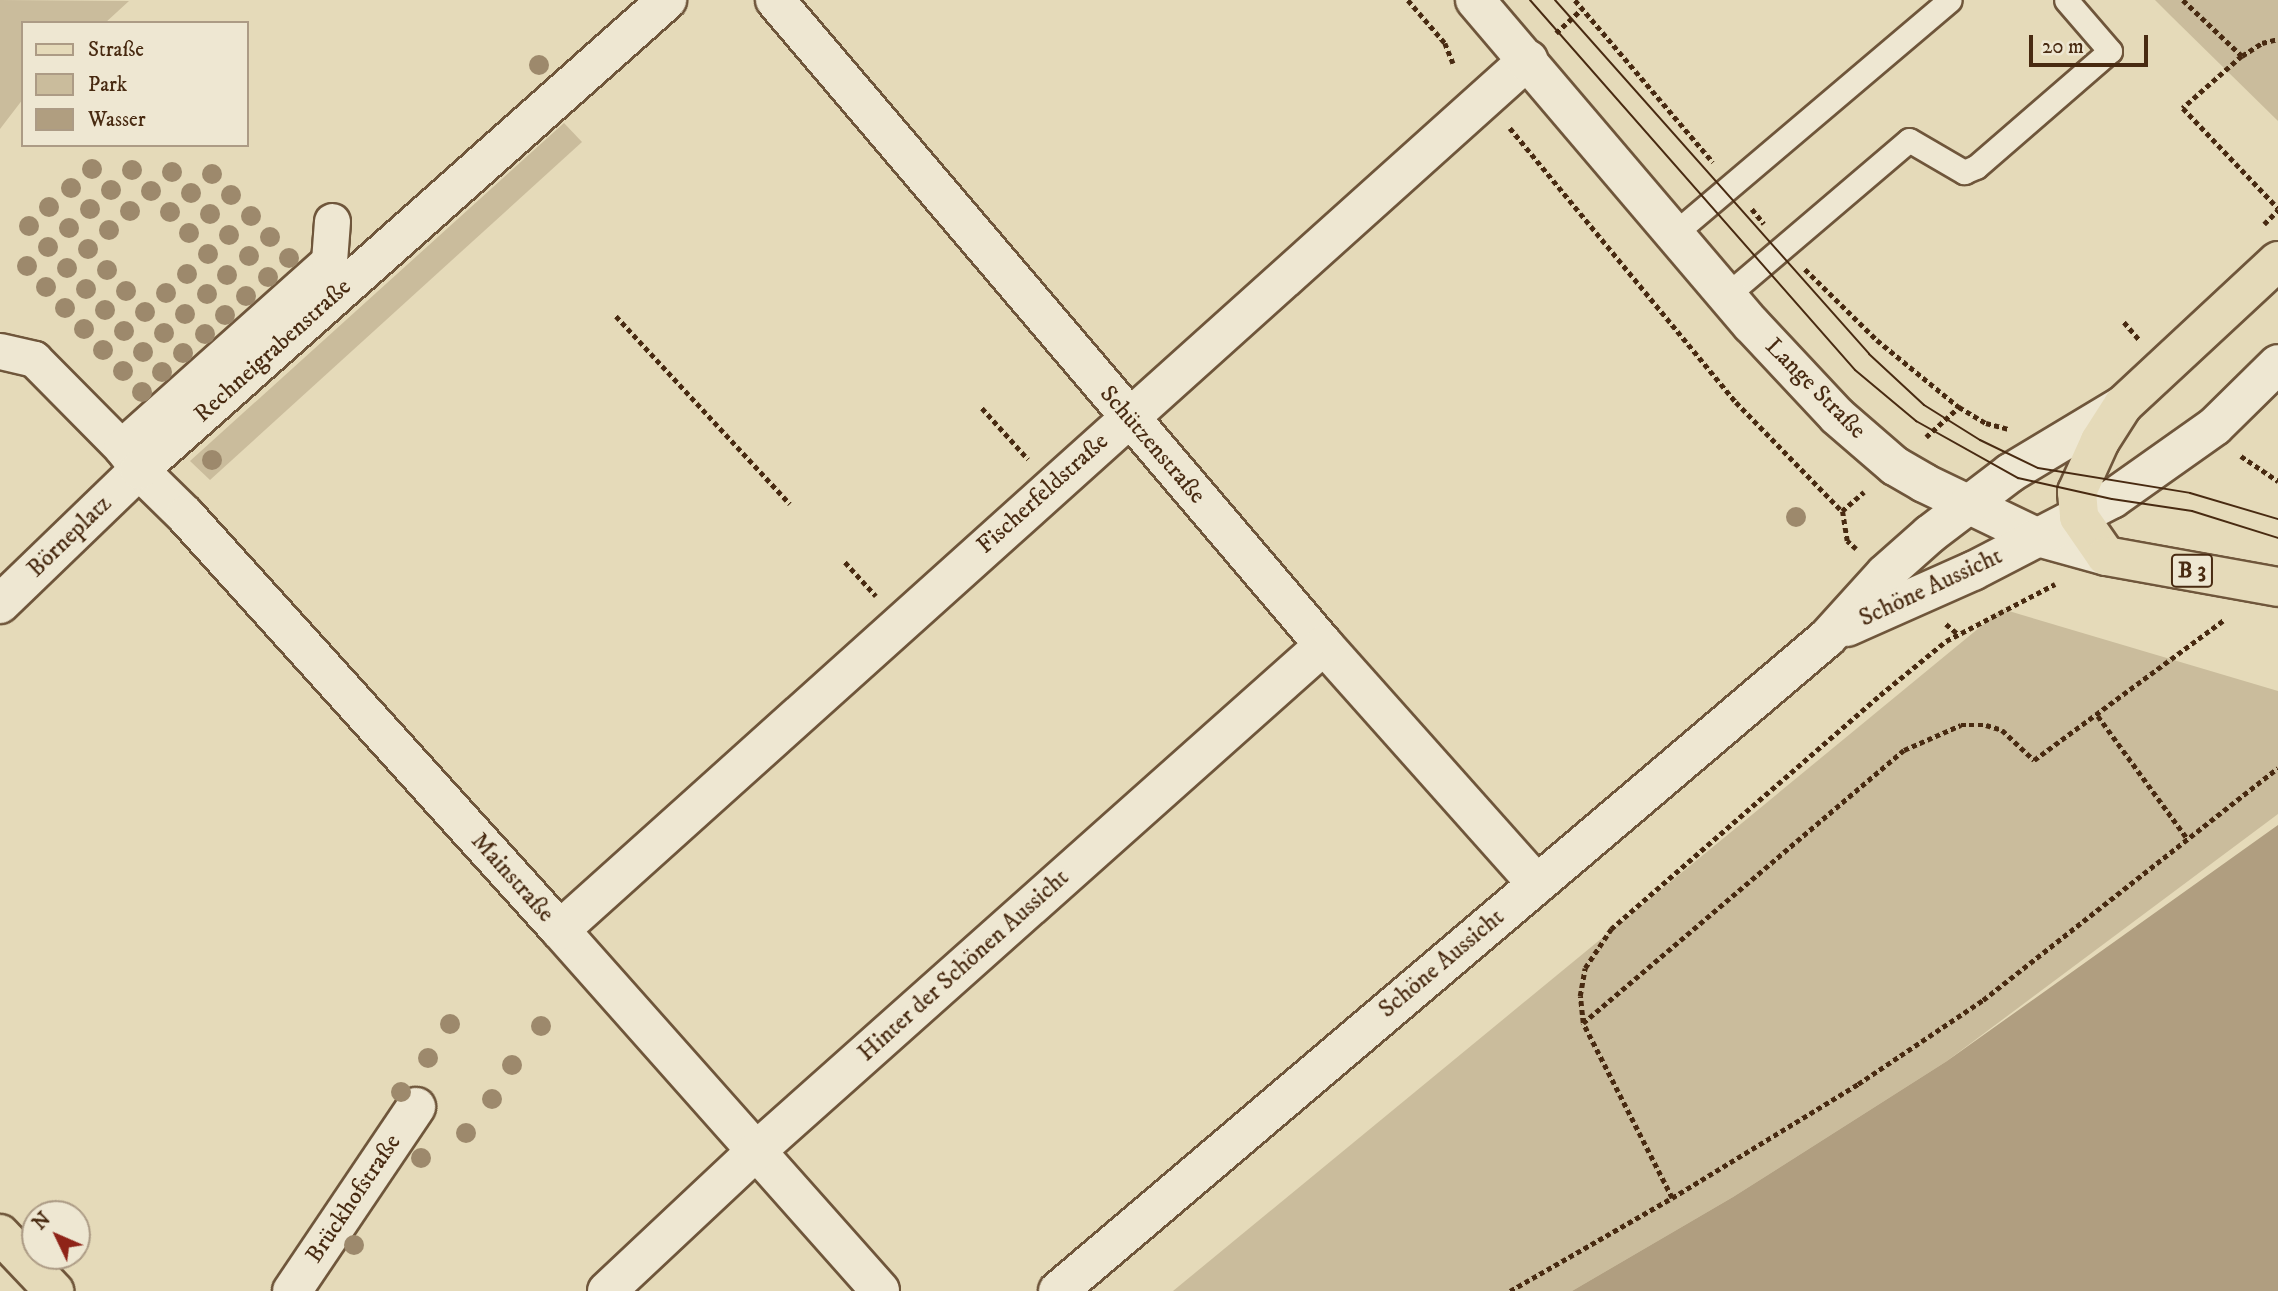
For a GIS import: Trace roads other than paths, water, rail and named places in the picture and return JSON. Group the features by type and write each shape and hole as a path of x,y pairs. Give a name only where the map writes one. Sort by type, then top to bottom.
{"main road":[{"path":"2106,556 2079,517 2082,476 2123,405 2278,261"},
{"name":"Lange Straße","path":"2106,556 2278,587"},
{"path":"0,1234 54,1291"}],"street":[{"name":"Rechneigrabenstraße","path":"130,459 667,0"},
{"name":"Schützenstraße","path":"775,0 1128,418 1324,645 1537,884"},
{"name":"Lange Straße","path":"1475,0 1538,50 1675,233 1727,295 1857,434 1895,466 2034,537 2106,556"},
{"name":"Fischerfeldstraße","path":"560,930 1538,50"},
{"name":"Rechneigrabenstraße","path":"130,459 329,261 331,221"},
{"path":"0,351 34,359 130,459"},
{"name":"Schöne Aussicht","path":"1827,638 1878,610 1973,571 2034,537 2079,517 2132,486 2215,426 2278,364"},
{"name":"Schöne Aussicht","path":"1058,1291 1827,638 1885,575 2010,473 2123,405"},
{"name":"Börneplatz","path":"0,604 130,459"},
{"name":"Mainstraße","path":"130,459 186,515 560,930 880,1291"},
{"name":"Hinter der Schönen Aussicht","path":"607,1291 755,1152 1324,645"},
{"name":"Brückhofstraße","path":"292,1291 416,1107"}],"lane":[{"path":"1675,233 1950,0"},
{"path":"1727,295 1909,140 1964,172 1976,167 2110,51 2066,0"}],"water":[{"path":"2278,825 2278,1291 1572,1291 1733,1197 1947,1061"}],"tram line":[{"path":"1530,0 1855,370 1916,421 2018,478 2112,499 2192,511 2278,538"},
{"path":"1555,0 1869,354 1924,405 1980,440 2038,468 2190,493 2278,519"}]}
